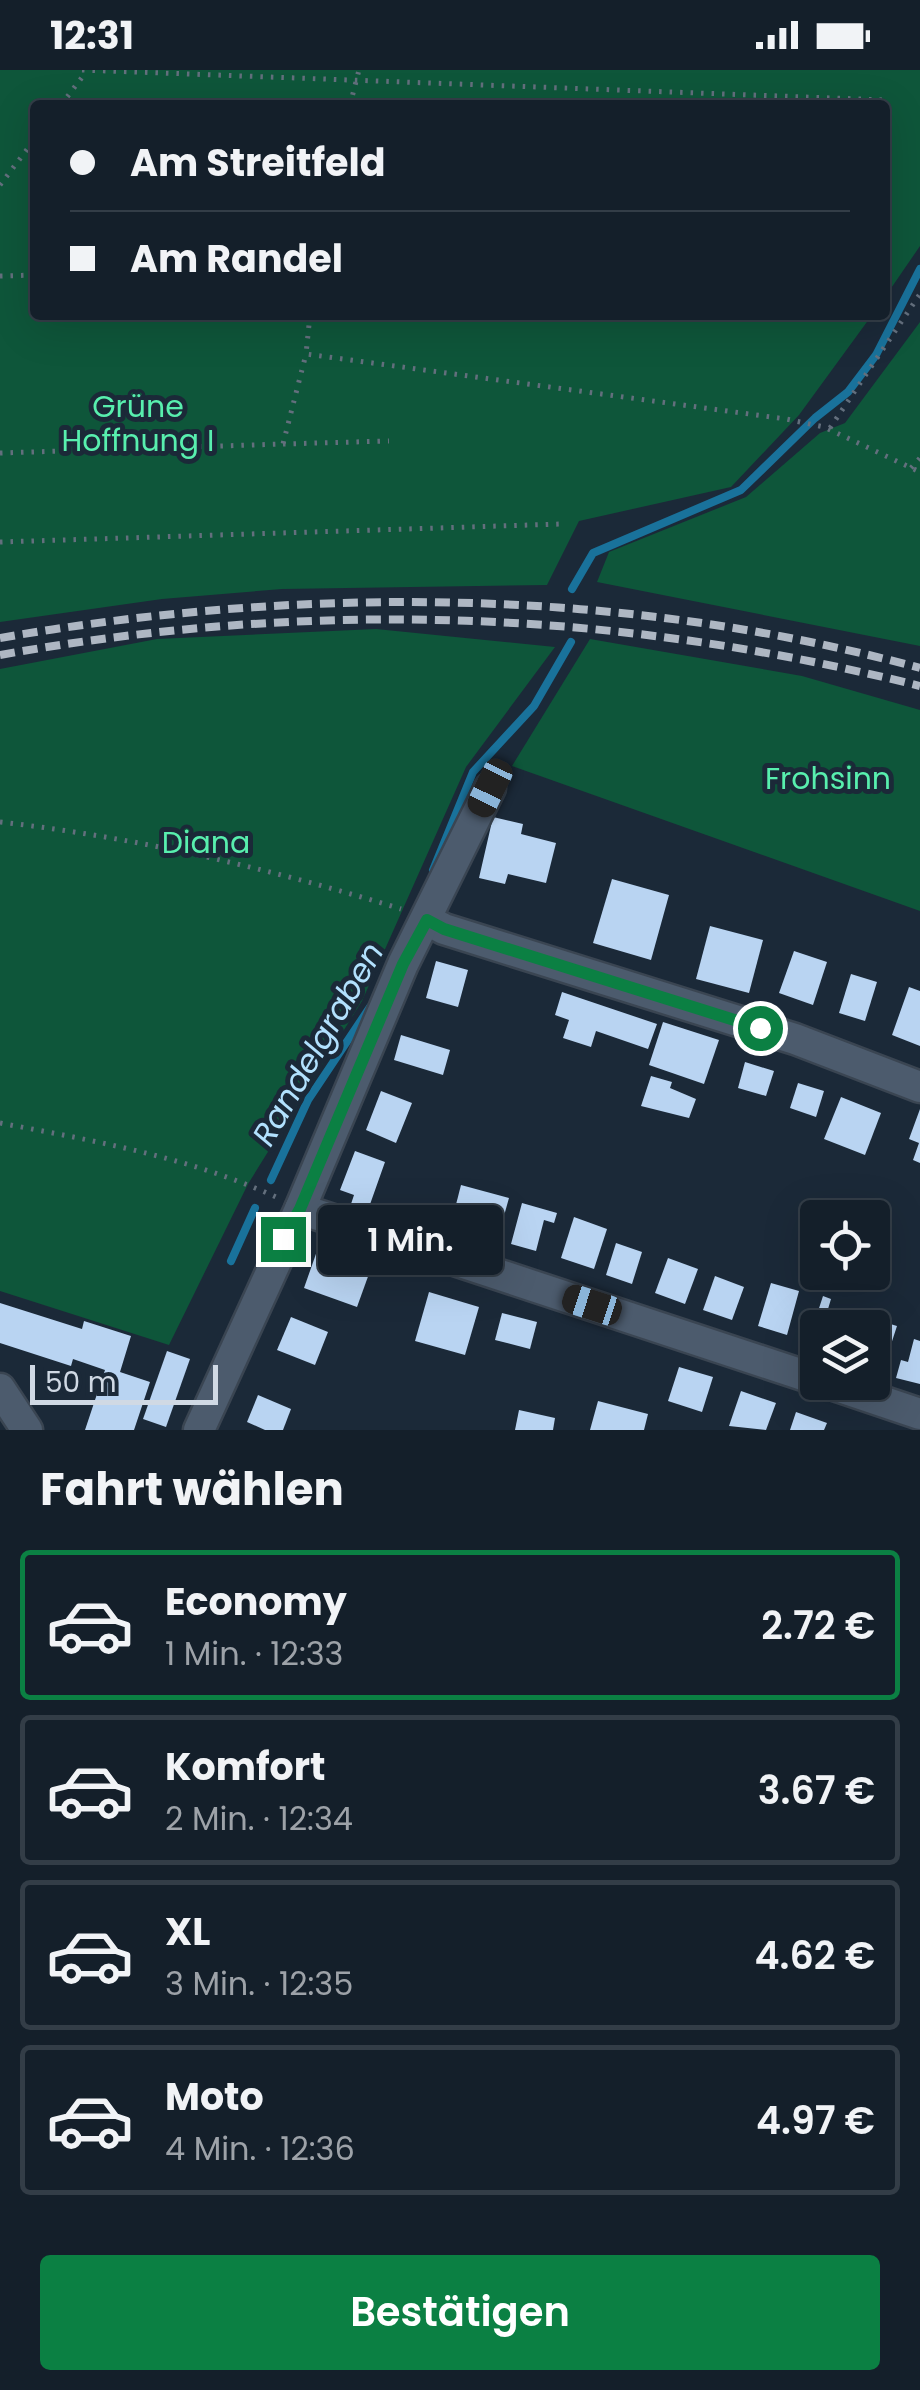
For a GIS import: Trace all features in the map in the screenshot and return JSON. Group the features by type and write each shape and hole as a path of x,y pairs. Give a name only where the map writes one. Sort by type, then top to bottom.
{"street":[{"path":"199,1430 300,1209 403,964 490,788"},
{"path":"427,920 444,929 795,1038 920,1087"},
{"path":"300,1209 800,1374"},
{"path":"0,1389 27,1430"},
{"path":"878,1400 920,1414"}],"path":[{"path":"351,100 360,70"},
{"path":"65,100 85,71 885,100"},
{"path":"0,185 30,146"},
{"path":"0,276 30,275"},
{"path":"827,428 920,294"},
{"path":"283,444 306,354 309,320"},
{"path":"306,354 786,418 827,428 920,472"},
{"path":"0,453 389,442"},
{"path":"911,468 920,458"},
{"path":"0,542 562,524"},
{"path":"0,822 114,836 218,856 386,904"},
{"path":"0,1123 132,1148 227,1176 300,1209"}],"green space":[{"name":"Grüne Hoffnung I","path":"0,70 920,70 920,246 890,290 890,100 30,100 30,320 868,320 799,415 731,487 579,521 547,585 282,589 162,599 0,622"},
{"path":"920,322 920,646 597,582 609,552 746,497 820,433 845,423"},
{"name":"Diana","path":"376,629 555,647 466,767 362,1001 248,1184 169,1345 0,1291 0,669 157,639"},
{"name":"Frohsinn","path":"590,639 802,676 920,710 920,911 512,766"}],"building":[{"path":"493,817 523,824 521,834 556,843 546,883 508,874 505,884 479,878"},
{"path":"612,879 669,895 651,960 593,943"},
{"path":"710,926 763,940 749,993 696,979"},
{"path":"794,951 827,962 813,1005 779,993"},
{"path":"436,961 468,970 458,1007 426,998"},
{"path":"851,974 877,982 865,1021 839,1013"},
{"path":"909,987 920,991 920,1046 892,1035"},
{"path":"562,992 657,1024 648,1049 596,1031 591,1047 563,1038 569,1020 555,1015"},
{"path":"663,1022 719,1040 704,1084 649,1065"},
{"path":"401,1035 450,1050 443,1075 394,1060"},
{"path":"745,1062 774,1071 766,1096 738,1088"},
{"path":"651,1076 672,1082 670,1088 696,1099 689,1118 641,1106"},
{"path":"798,1083 824,1091 816,1117 790,1108"},
{"path":"381,1091 412,1103 396,1143 366,1130"},
{"path":"841,1097 881,1113 865,1155 824,1139"},
{"path":"920,1109 920,1163 913,1160 919,1143 909,1139"},
{"path":"355,1151 385,1162 368,1210 351,1204 354,1195 340,1190"},
{"path":"461,1185 509,1198 498,1237 451,1224"},
{"path":"522,1203 557,1213 554,1223 544,1220 536,1251 511,1244"},
{"path":"574,1217 607,1229 594,1269 561,1258"},
{"path":"616,1243 642,1252 632,1284 606,1275"},
{"path":"317,1251 370,1271 357,1307 304,1288"},
{"path":"668,1258 698,1269 685,1304 655,1293"},
{"path":"715,1276 744,1287 732,1320 703,1310"},
{"path":"771,1283 799,1291 787,1335 758,1326"},
{"path":"429,1292 479,1307 465,1355 415,1341"},
{"path":"823,1296 831,1299 828,1310 818,1310"},
{"path":"0,1303 82,1329 84,1321 131,1336 120,1372 150,1382 134,1430 85,1430 105,1370 73,1359 71,1366 0,1343"},
{"path":"502,1313 537,1322 530,1349 495,1340"},
{"path":"291,1317 328,1332 315,1365 277,1350"},
{"path":"890,1324 897,1326 890,1348"},
{"path":"914,1339 920,1341 920,1384 896,1378 901,1360 908,1362"},
{"path":"167,1351 190,1359 166,1427 143,1419"},
{"path":"679,1367 713,1377 702,1412 668,1401"},
{"path":"741,1391 776,1403 766,1430 729,1426"},
{"path":"258,1395 291,1409 283,1430 265,1430 247,1422"},
{"path":"598,1401 648,1414 644,1430 590,1430"},
{"path":"519,1410 555,1418 553,1430 515,1430"},
{"path":"796,1412 827,1423 824,1430 790,1430"}],"waterway":[{"name":"Randelgraben","path":"572,589 593,553 741,490 815,418 848,392 876,355 920,269"},
{"name":"Randelgraben","path":"433,870 473,772 534,706 571,642"},
{"name":"Randelgraben","path":"271,1180 308,1100 370,1007"},
{"name":"Randelgraben","path":"231,1261 255,1208"}],"railway":[{"path":"0,638 230,609 462,603 577,609 693,622 807,641 920,668"},
{"path":"0,655 232,625 462,621 691,641 805,660 920,686"}],"route":[{"path":"283,1239 300,1209 403,964 427,920 444,929 760,1028"}]}
